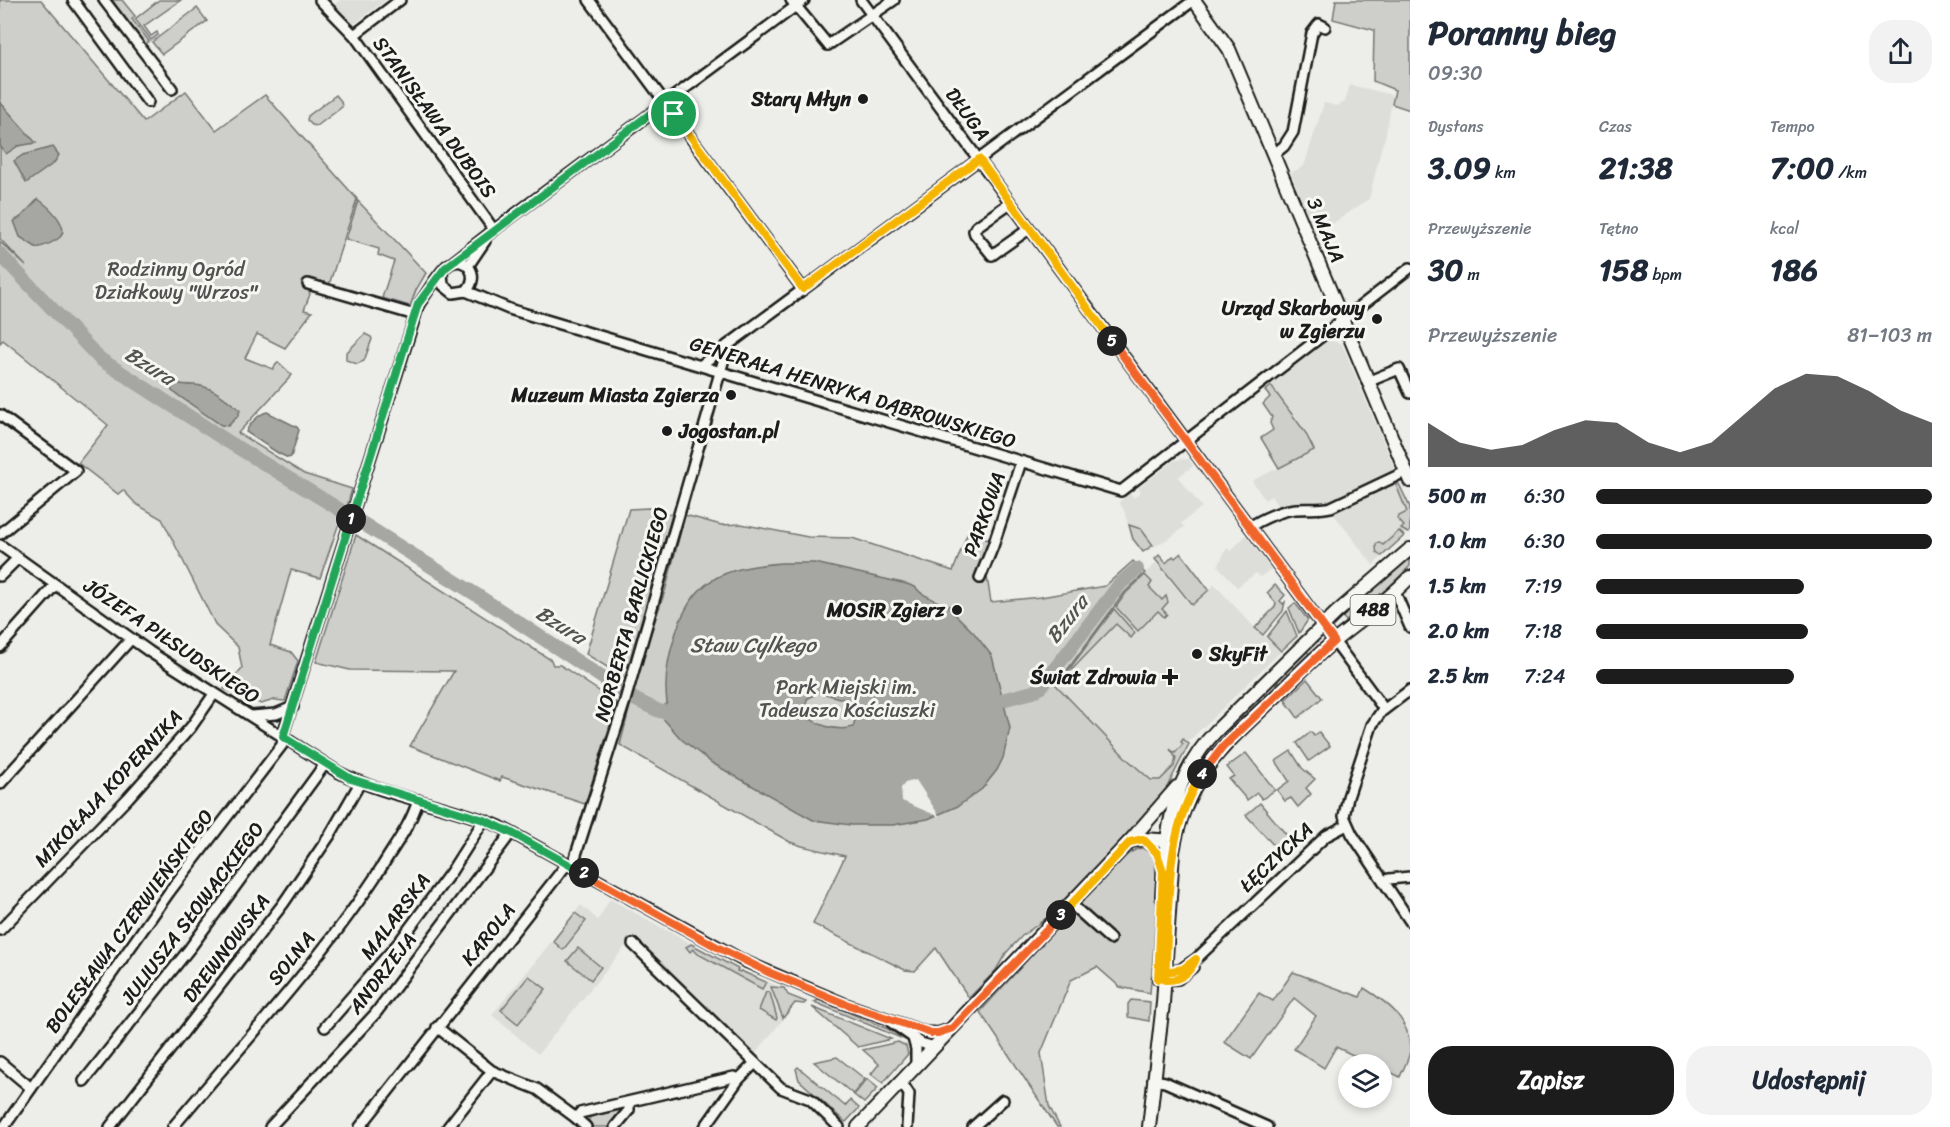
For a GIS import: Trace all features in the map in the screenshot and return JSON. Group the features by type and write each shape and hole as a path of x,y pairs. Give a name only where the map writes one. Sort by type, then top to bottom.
{"main road":[{"name":"3 MAJA","path":"1194,0 1229,49 1408,475"},
{"name":"488","path":"1163,977 1163,871 1183,778 1198,752 1210,737 1324,626 1410,549"},
{"name":"488","path":"1149,1127 1153,1080 1157,1064 1171,841 1187,800 1211,760 1246,723 1334,641 1395,592 1410,577"},
{"path":"1137,840 1137,831 1183,778"},
{"path":"1137,840 1157,853 1163,871"},
{"path":"858,1127 1071,904 1137,840 1171,841"}],"street":[{"path":"73,0 148,102"},
{"path":"104,0 172,88"},
{"name":"STANISŁAWA DUBOIS","path":"321,0 354,35 494,230"},
{"path":"354,35 400,0"},
{"path":"589,0 803,289"},
{"name":"DŁUGA","path":"861,0 1384,709"},
{"path":"453,262 468,266 473,278 468,288 453,293 443,285 442,272 447,266 797,2 828,45 894,0"},
{"path":"701,365 1194,0"},
{"path":"1273,155 1284,146 1293,132 1312,33 1319,24 1325,27"},
{"path":"1010,202 974,231 984,247 989,254 996,255 1029,229"},
{"path":"468,266 494,230"},
{"path":"1187,442 1410,268"},
{"name":"BOLESŁAWA CZERWIEŃSKIEGO","path":"4,1127 170,891 282,745 415,315 422,300 442,272"},
{"path":"308,284 415,315"},
{"path":"422,300 443,285"},
{"name":"GENERAŁA HENRYKA DĄBROWSKIEGO","path":"468,288 495,304 1121,491 1187,442"},
{"name":"NORBERTA BARLICKIEGO","path":"570,865 629,687 728,345"},
{"path":"1367,382 1399,369 1410,393"},
{"path":"0,415 76,471 0,534"},
{"name":"PARKOWA","path":"980,578 1021,462"},
{"path":"1250,527 1255,523 1294,509 1331,507 1384,481 1408,475"},
{"name":"JÓZEFA PIŁSUDSKIEGO","path":"0,545 131,639 214,694 325,764 360,783 484,820 512,833 744,961 881,1017 924,1032"},
{"path":"0,576 18,558"},
{"path":"0,647 55,585"},
{"path":"1395,592 1410,627"},
{"path":"0,784 131,639"},
{"path":"1410,690 1384,709 1375,720 1344,810 1347,825 1410,921"},
{"name":"MIKOŁAJA KOPERNIKA","path":"0,930 128,798 191,727 214,694"},
{"path":"250,716 276,714 293,706"},
{"name":"JULIUSZA SŁOWACKIEGO","path":"84,1081 190,948 325,764"},
{"name":"DREWNOWSKA","path":"110,1127 283,903 330,835 360,783"},
{"name":"SOLNA","path":"173,1127 323,948 378,871 406,827 418,800"},
{"name":"MALARSKA","path":"325,1027 400,941 451,872 484,820"},
{"name":"ŁĘCZYCKA","path":"1163,977 1180,978 1192,967 1196,959 1326,836 1347,825"},
{"name":"ANDRZEJA","path":"270,1127 375,1014 512,833"},
{"name":"KAROLA","path":"360,1127 437,1027 570,865"},
{"path":"1384,881 1410,877"},
{"path":"1071,904 1110,939"},
{"path":"633,944 784,1090 810,1098 839,1127"},
{"name":"JÓZEFA PIŁSUDSKIEGO","path":"881,1017 913,1038 935,1047"},
{"path":"437,1027 492,1071 537,1089 586,1127"},
{"path":"924,1032 938,1033 953,1028"},
{"path":"924,1032 931,1038 935,1047"},
{"path":"913,1038 916,1049 916,1066"},
{"path":"0,1062 32,1088"},
{"path":"705,1127 739,1079 755,1063"},
{"path":"448,1127 492,1071"},
{"path":"576,1118 580,1113 734,1077 739,1079"},
{"path":"1153,1080 1165,1082 1267,1127"},
{"path":"901,1082 909,1094 908,1127"},
{"path":"973,1127 1003,1100"},
{"path":"615,1127 629,1110 628,1103"}],"shaded area":[{"path":"340,0 386,0 354,24 334,7"},
{"path":"1350,85 1393,95 1385,138 1369,199 1316,235 1291,173 1304,166 1324,103 1337,106 1345,102"},
{"path":"1328,340 1342,344 1395,469 1318,505 1294,503 1279,508 1271,496 1265,500 1252,481 1314,450 1306,431 1271,385"},
{"path":"1189,459 1193,466 1178,477 1202,507 1181,523 1184,527 1143,553 1131,539 1125,512 1119,502 1130,493 1134,498 1141,491 1138,488 1175,460"},
{"path":"1398,482 1410,507 1410,531 1373,565 1332,512"},
{"path":"1246,535 1271,569 1260,577 1256,573 1237,587 1218,566 1225,551 1228,548 1230,552"},
{"path":"1156,563 1191,606 1214,584 1255,628 1281,651 1188,742 1164,793 1126,758 1055,685 1125,592"},
{"path":"610,899 726,963 784,989 788,995 798,1001 755,1054 632,938 538,1054 492,1015 581,905 598,920"}],"green space":[{"name":"Rodzinny Ogród Działkowy \"Wrzos\"","path":"0,0 41,0 144,122 186,91 216,130 265,95 357,199 328,288 307,287 310,294 304,310 312,312 285,348 257,334 245,358 273,369 278,362 292,375 238,433 304,474 352,489 343,520 338,526 320,578 291,570 270,645 291,652 298,661 285,701 274,700 261,704 224,689 242,668 238,647 216,626 162,519 136,504 123,490 118,494 78,463 108,425 3,340 0,343 0,242 26,266 0,239"},
{"path":"112,0 122,0 135,16 132,19 149,41 145,45"},
{"path":"159,0 181,0 144,26 151,36 157,32 158,35 151,40 135,19"},
{"path":"1336,0 1410,0 1410,110 1392,104 1395,90 1373,81 1374,30 1333,19"},
{"path":"197,8 207,21 162,54 152,42"},
{"path":"336,95 342,107 317,126 312,125 307,120 308,116"},
{"path":"358,201 426,273 410,306 382,298 394,261 378,255 379,249 346,239"},
{"path":"365,334 372,339 364,361 357,364 346,360 346,353"},
{"path":"1271,386 1305,432 1314,450 1279,468 1261,438 1273,430 1270,423 1272,417 1263,404 1270,397 1265,391"},
{"path":"1398,482 1410,507 1410,531 1408,533 1401,529 1404,526 1397,519 1407,512 1396,485 1392,485"},
{"path":"649,508 672,515 625,677 623,677 586,654 629,509"},
{"name":"Park Miejski im. Tadeusza Kościuszki","path":"685,515 721,525 741,524 808,537 852,538 953,571 968,532 998,544 987,577 991,602 1041,597 1105,586 1133,561 1145,573 1125,592 1056,685 1126,758 1151,780 1160,780 1174,766 1176,758 1170,749 1175,753 1183,744 1181,742 1183,739 1189,744 1164,793 1152,808 1049,916 1022,936 1006,953 996,970 969,998 936,948 915,971 905,970 813,924 845,856 790,842 620,745 642,659 666,588"},
{"path":"1129,525 1141,529 1153,545 1143,552 1133,539"},
{"path":"1399,531 1404,536 1382,556 1379,555 1376,544 1379,542 1383,545"},
{"path":"356,535 551,660 553,665 560,665 617,703 585,804 502,777 500,781 410,746 454,671 350,670 316,662"},
{"path":"1181,553 1209,590 1192,605 1155,559 1159,555 1166,563 1173,556 1175,558"},
{"path":"1410,555 1410,566 1389,587 1346,621 1342,616"},
{"path":"1145,575 1152,582 1149,587 1162,600 1166,596 1168,602 1162,609 1167,614 1164,617 1158,611 1138,631 1116,607 1126,593"},
{"path":"1275,585 1285,595 1280,601 1283,604 1285,602 1283,611 1263,635 1255,628 1275,607 1276,603 1267,593"},
{"path":"1295,603 1308,620 1299,633 1289,608"},
{"path":"1114,609 1135,633 1131,638 1116,624 1059,683"},
{"path":"1287,611 1297,636 1281,651 1267,637"},
{"path":"1306,650 1311,656 1208,756 1192,779 1178,810 1187,781 1208,747"},
{"path":"1307,679 1322,698 1298,718 1285,700"},
{"path":"1311,732 1314,736 1319,732 1330,746 1309,761 1297,743"},
{"path":"1291,751 1302,768 1315,779 1306,788 1311,794 1298,807 1291,798 1285,801 1277,790 1289,781 1276,761"},
{"path":"1246,753 1275,790 1262,799 1257,793 1247,800 1229,779 1234,776 1227,767"},
{"path":"1260,803 1289,838 1277,849 1246,815"},
{"path":"1142,848 1152,853 1156,878 1156,920 1150,993 1120,987 1097,967 1071,980 1041,1053 1049,1106 1060,1127 1057,1127 980,1012 1126,855"},
{"path":"575,913 586,921 563,950 553,941"},
{"path":"691,944 738,969 737,971 766,982 762,989 698,954 693,949 690,952 686,947"},
{"path":"578,948 601,967 591,980 567,961"},
{"path":"1293,972 1360,997 1364,988 1389,1006 1406,1029 1410,1051 1400,1077 1392,1073 1392,1054 1351,1054 1336,1047 1324,1068 1294,1049 1316,1016 1294,998 1251,1059 1224,1042 1259,993 1273,1001"},
{"path":"529,976 546,989 518,1024 501,1010"},
{"path":"771,987 784,988 788,995 806,1002 804,1004 795,1003 783,1018"},
{"path":"766,992 770,993 776,1020 759,1010"},
{"path":"819,1000 888,1029 908,1041 814,1002"},
{"path":"1131,1000 1150,1002 1149,1021 1128,1017 1128,1004"},
{"path":"812,1007 891,1039 858,1047"},
{"path":"898,1042 906,1046 908,1054 883,1083 871,1074 879,1064 863,1050"},
{"path":"837,1057 865,1079 853,1094 814,1062"},
{"path":"798,1067 845,1106 850,1100 859,1108 846,1122 843,1120 799,1080 796,1069"},
{"path":"867,1079 878,1088 864,1103 854,1095"},
{"path":"620,1110 621,1112 609,1127 593,1127 588,1122 590,1117"}],"water":[{"path":"0,102 36,143 18,146 6,154 0,146"},
{"path":"53,147 59,155 54,163 26,183 14,161 23,155"},
{"path":"38,199 57,217 62,233 59,238 49,244 37,248 20,237 14,221"},
{"path":"175,383 213,390 240,410 238,416 228,426 221,425 172,391 171,386"},
{"path":"267,412 299,430 291,457 288,458 278,453 246,432 255,420"},
{"name":"Staw Cylkego","path":"815,563 907,584 947,607 948,605 953,608 952,611 974,633 992,656 1010,728 1003,758 982,789 958,806 928,819 893,825 851,825 813,820 712,763 681,739 659,711 667,703 668,663 681,619 700,590 712,580 726,573 760,565","holes":["819,692 856,703 858,710 853,727 840,729 827,726 804,714 807,699"]}],"pier":[{"path":"916,780 940,817 902,801 901,788 905,783"}],"waterway":[{"name":"Bzura","path":"0,254 100,359 227,441 480,597 636,700 659,711 677,715"},
{"name":"Bzura","path":"986,704 1033,692 1040,688 1120,584 1137,569"}],"place":[{"name":"Stary Młyn","path":"863,99"},
{"name":"Urząd Skarbowy w Zgierzu","path":"1377,319"},
{"name":"Muzeum Miasta Zgierza","path":"731,395"},
{"name":"Jogostan.pl","path":"667,431"},
{"name":"MOSiR Zgierz","path":"957,610"},
{"name":"SkyFit","path":"1197,654"},
{"name":"Świat Zdrowia","path":"1170,677"}],"route":[{"path":"674,114 666,102 609,144 447,266 418,304 283,737 338,772 360,783 499,826 717,947 768,972 843,1003 931,1033 953,1028 1130,842 1143,839 1157,853 1163,871 1158,979 1166,972 1183,969 1196,959 1184,976 1175,980 1165,980 1166,972 1167,929 1173,852 1187,800 1205,768 1223,747 1334,641 979,159 803,289 674,114"}]}
